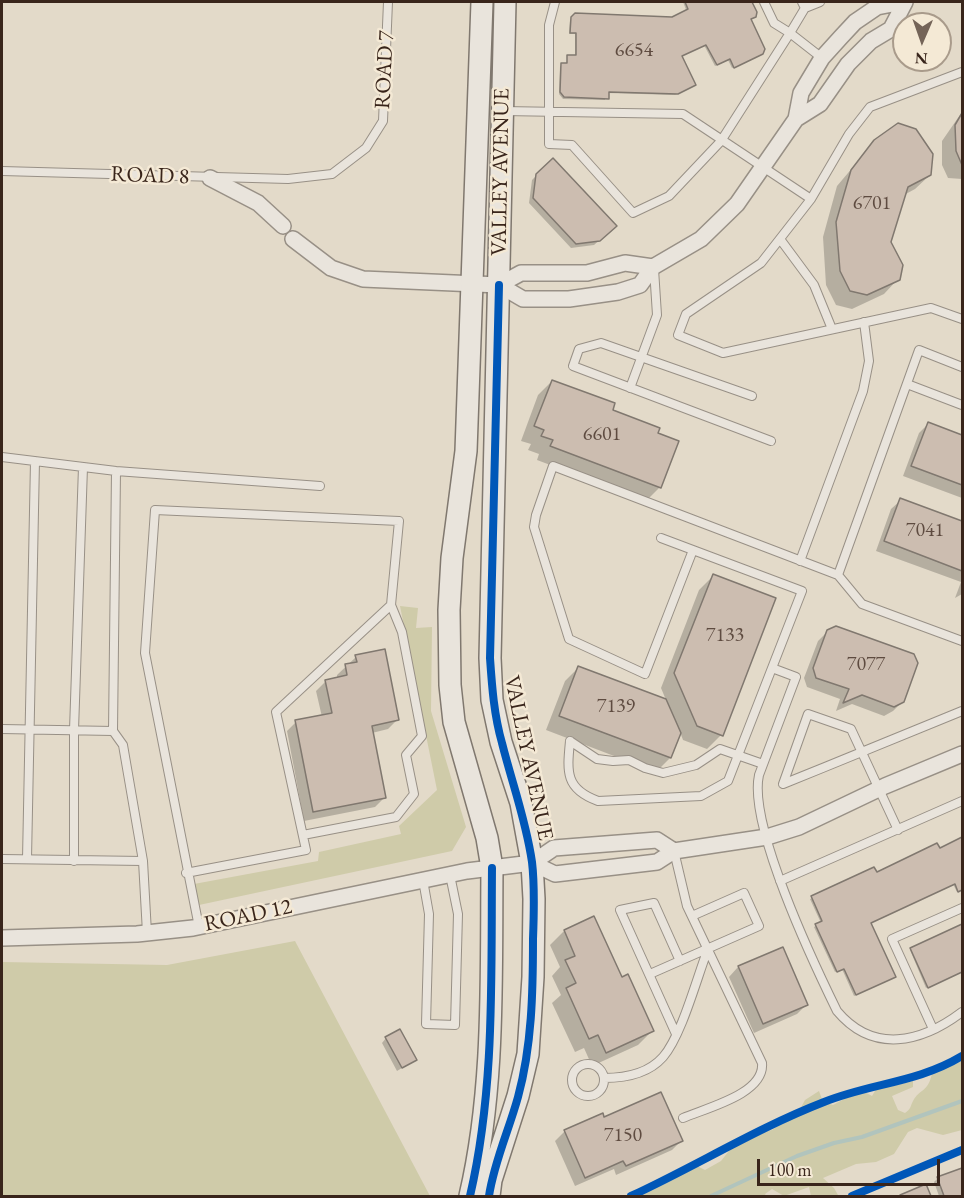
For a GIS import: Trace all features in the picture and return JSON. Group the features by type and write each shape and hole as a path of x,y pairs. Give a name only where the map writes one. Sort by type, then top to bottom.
{"main road":[{"name":"VALLEY AVENUE","path":"470,1197 488,1092 492,868 487,838 454,722 450,685 449,610 452,558 466,451 482,2"},
{"name":"VALLEY AVENUE","path":"489,1197 491,1180 519,1096 528,1054 533,976 532,863 521,803 499,732 492,700 490,668 491,514 505,2"}],"street":[{"path":"498,285 523,299 569,299 618,292 640,285 653,267 683,251 721,222 762,170 796,119 801,93 822,58 855,22 878,7 904,2"},
{"path":"796,119 820,104 848,63 872,41 891,29 904,2"},
{"name":"ROAD 8","path":"210,177 258,203 283,226"},
{"path":"293,239 331,268 363,279 498,285 521,273 587,273 625,264 653,267"},
{"path":"532,863 555,874 657,862 674,851 767,837 799,827 879,789 963,754"},
{"path":"532,863 554,848 657,840 674,851"},
{"name":"ROAD 12","path":"2,938 147,933 199,927 450,874 532,863"}],"lane":[{"name":"ROAD 7","path":"210,177 288,179 332,174 366,148 382,121 388,2"},
{"path":"555,2 549,25 549,144 572,145 633,213 669,196 721,141 790,33 803,5 820,2"},
{"path":"764,2 774,22 822,58"},
{"path":"961,317 931,308 723,353 678,335 686,314 761,263 811,199 849,134 870,107 963,72"},
{"path":"501,111 682,114 762,170 811,199"},
{"name":"ROAD 8","path":"2,171 210,177"},
{"path":"780,239 814,285 832,329"},
{"path":"630,388 657,315 653,267"},
{"path":"800,561 863,391 869,361 864,322"},
{"path":"752,396 601,343 579,349 573,366 771,441"},
{"path":"838,575 919,350 963,367"},
{"path":"907,384 963,405"},
{"path":"2,457 116,471 320,486"},
{"path":"27,859 35,461"},
{"path":"693,550 645,674 569,639 534,527 553,466 838,575 862,604 963,641"},
{"path":"74,861 74,730 83,467"},
{"path":"116,471 113,731 123,745 143,861 147,933"},
{"path":"199,927 186,873 145,653 154,510 399,521 391,605 402,632 422,736 406,755 414,794 396,817 303,835"},
{"path":"662,537 802,591 772,669 738,755 728,781 701,796 598,801 584,796 575,789 567,765 570,741 597,759 629,760 645,768 663,772 696,765 720,749 738,755 763,764"},
{"path":"186,873 306,850 276,712 391,605"},
{"path":"772,669 796,678 756,787 758,806 780,881 837,1011 849,1025 861,1034 878,1039 899,1040 933,1029 963,1012"},
{"path":"898,830 861,752 851,729 808,714 783,784 861,752 963,711"},
{"path":"2,729 113,731"},
{"path":"780,881 963,801"},
{"path":"674,851 687,906 762,1063 763,1070 760,1078 747,1091 683,1118"},
{"path":"2,859 143,861"},
{"path":"423,880 429,914 426,1024 455,1025 458,914 450,874"},
{"path":"650,974 759,926 744,893 692,916"},
{"path":"676,1034 620,910 654,903 680,961"},
{"path":"933,1029 892,939 963,908"},
{"path":"604,1078 636,1074 663,1057 676,1034 708,949"},
{"path":"586,1064 597,1067 604,1078 600,1090 590,1096 577,1093 572,1081 575,1070 586,1064"}],"shaded area":[{"path":"400,606 418,608 416,628 432,627 431,711 466,827 452,851 199,905 194,884 318,861 319,852 401,834 399,826 437,790"},
{"path":"295,941 430,1196 2,1196 2,962 167,965"},
{"path":"962,1061 962,1130 943,1135 917,1128 908,1132 894,1154 876,1162 856,1164 823,1178 838,1195 811,1196 809,1187 784,1196 772,1189 765,1194 766,1196 637,1196 697,1166 705,1170 721,1161 739,1138 772,1130 798,1113 805,1100 819,1091 823,1102 833,1105 861,1090 872,1096 878,1086 889,1087 913,1081 913,1087 892,1096 898,1110 905,1113 926,1087 932,1073"}],"building":[{"path":"685,2 752,2 757,12 756,17 751,19 765,49 763,54 734,68 730,59 717,65 706,45 682,56 696,85 678,94 609,92 609,99 564,97 560,92 561,63 567,63 567,55 576,55 576,33 570,33 571,17 575,13 672,17 688,9"},
{"path":"962,113 962,165 956,151 955,125"},
{"path":"898,123 916,129 933,154 931,175 908,187 891,242 903,265 900,280 867,295 850,291 840,271 836,222 851,170 874,140"},
{"path":"553,158 617,226 600,241 576,244 533,198 536,174"},
{"path":"552,380 615,403 613,410 660,428 658,433 679,441 661,488 550,446 553,440 541,436 544,430 534,426"},
{"path":"928,422 962,435 962,485 911,466"},
{"path":"900,498 962,521 962,571 884,541"},
{"path":"713,574 776,598 723,736 697,726 674,673"},
{"path":"836,626 914,654 918,663 904,702 894,707 862,695 843,703 849,689 816,678 813,668 827,630"},
{"path":"385,649 399,720 372,726 386,798 313,812 295,720 332,713 325,680 347,675 345,664 357,662 355,655"},
{"path":"578,666 666,699 681,733 671,758 559,716"},
{"path":"962,837 962,890 958,892 955,884 871,923 896,977 856,995 844,969 837,972 815,924 822,921 811,896 874,867 877,872 937,843 940,848"},
{"path":"594,916 622,977 628,974 654,1031 606,1053 598,1035 589,1039 566,988 576,983 565,960 575,956 564,930"},
{"path":"962,924 962,972 928,988 910,948"},
{"path":"783,947 808,1005 763,1024 738,966"},
{"path":"400,1029 417,1060 402,1068 385,1037"},
{"path":"661,1092 683,1141 626,1166 623,1161 585,1178 564,1130 603,1113 604,1117"},
{"path":"962,1168 962,1196 944,1196 937,1177"},
{"path":"926,1184 931,1196 900,1195"}],"waterway":[{"path":"711,1196 797,1156 834,1143 862,1137 962,1101"}],"cycle path":[{"path":"489,1196 498,1158 523,1078 532,998 534,910 533,871 529,846 497,722 490,658 499,285"},
{"path":"470,1196 478,1156 488,1074 492,868"},
{"path":"631,1196 799,1112 842,1096 928,1072 962,1056"},
{"path":"852,1196 962,1150"}]}
